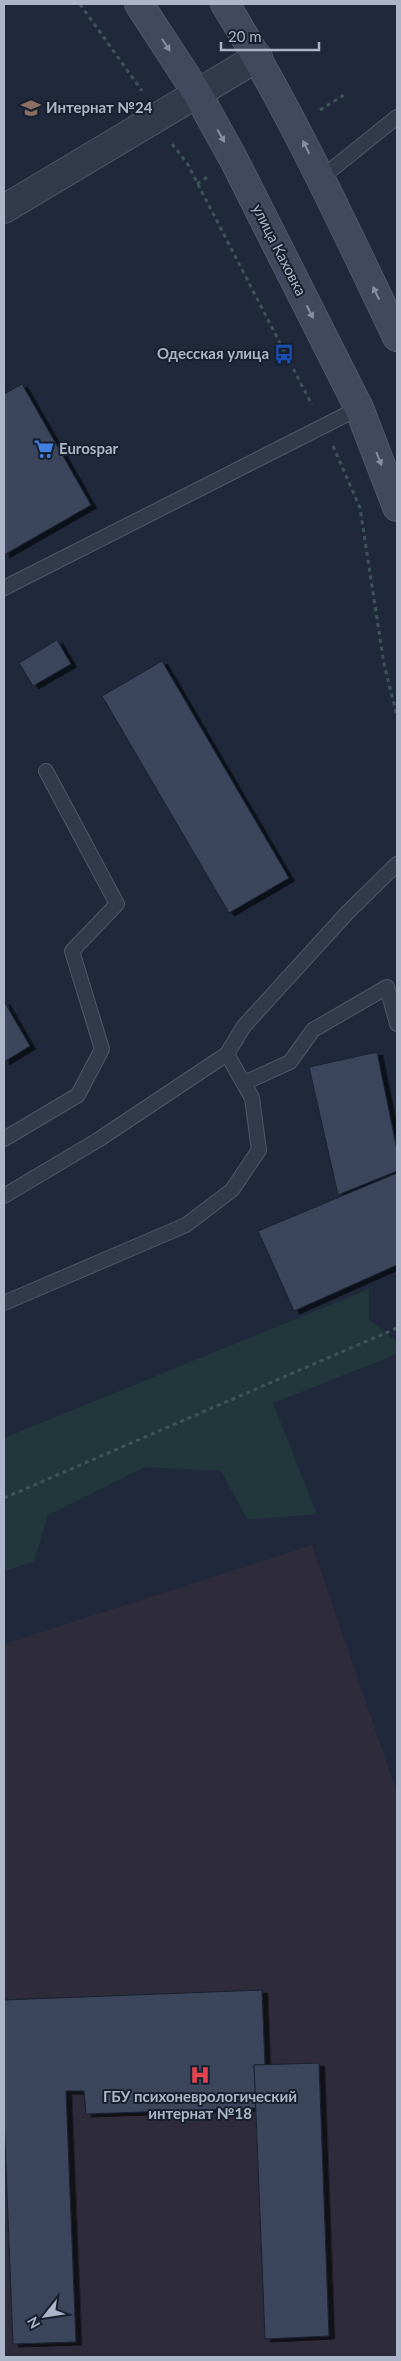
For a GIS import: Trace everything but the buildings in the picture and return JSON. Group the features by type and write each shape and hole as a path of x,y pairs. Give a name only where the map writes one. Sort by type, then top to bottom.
{"main road":[{"name":"улица Каховка","path":"139,4 197,93 234,160 358,408 397,507"},
{"path":"225,4 258,57 296,125 395,327"}],"street":[{"path":"4,209 258,57"}],"lane":[{"path":"321,178 397,117"},
{"path":"4,588 324,427 358,408"},
{"path":"4,1139 78,1095 102,1048 72,951 117,904 46,770"},
{"path":"4,1196 98,1140 227,1054 244,1026 347,913 397,864"},
{"path":"244,1083 290,1062 313,1030 387,987 397,1024"},
{"path":"4,1303 186,1225 232,1190 259,1150 252,1098 227,1054"}],"path":[{"path":"80,4 139,85 177,153 187,163 324,427 360,508 384,664 397,716"},
{"path":"4,1498 397,1328"}],"shaded area":[{"name":"ГБУ психоневрологический интернат №18","path":"312,1545 397,1793 397,2357 4,2357 4,1644"}],"green space":[{"path":"369,1289 369,1319 397,1342 397,1354 273,1403 317,1514 248,1520 221,1471 145,1467 48,1515 34,1562 4,1571 4,1438"}],"place":[{"name":"Интернат №24","path":"31,108"},
{"name":"Одесская улица","path":"284,354"},
{"name":"Eurospar","path":"44,449"},
{"name":"ГБУ психоневрологический интернат №18","path":"200,2075"}]}
